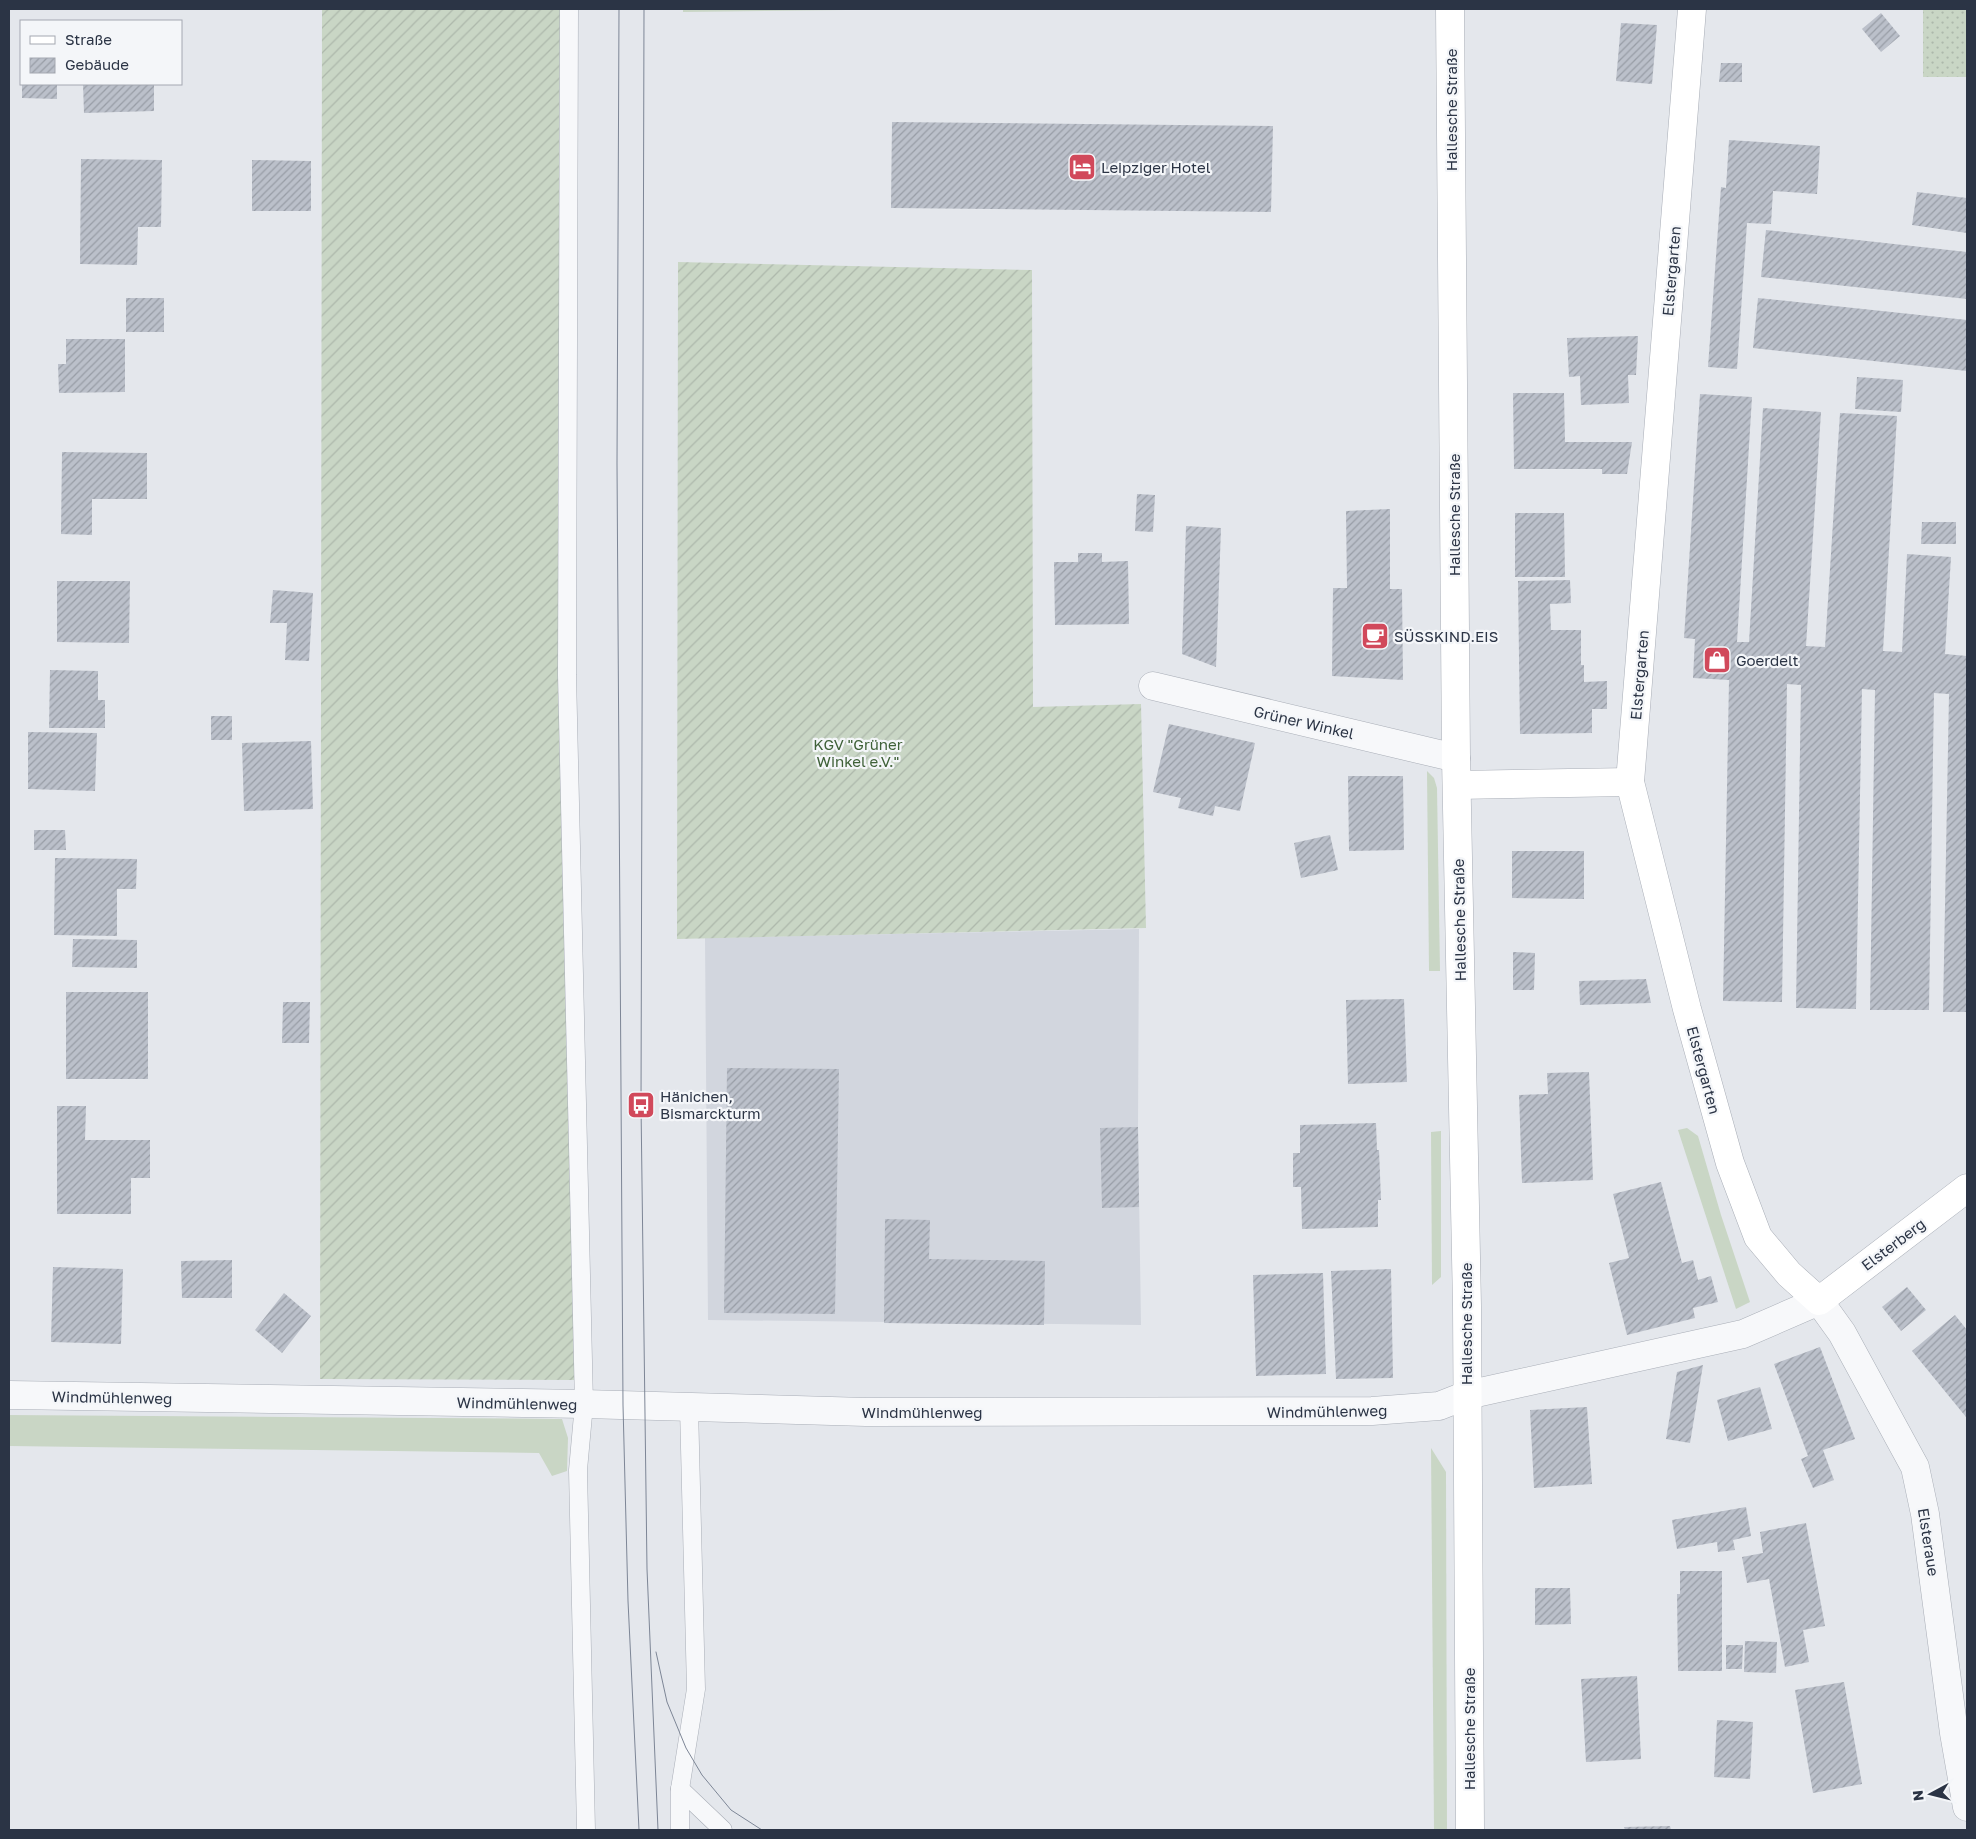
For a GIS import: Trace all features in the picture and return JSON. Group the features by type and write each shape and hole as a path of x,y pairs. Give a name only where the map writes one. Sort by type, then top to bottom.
{"street":[{"name":"Hallesche Straße","path":"1450,9 1456,772 1467,1296 1470,1830"},
{"name":"Elstergarten","path":"1692,9 1630,782 1687,1009 1730,1163 1758,1237 1789,1274 1819,1300"},
{"name":"Grüner Winkel","path":"1153,686 1456,772 1630,782"},
{"name":"Elsterberg","path":"1819,1300 1967,1188"},
{"name":"Windmühlenweg","path":"9,1395 584,1404 866,1412 1372,1411 1439,1406 1467,1395 1743,1334 1819,1300"},
{"name":"Elsteraue","path":"1819,1300 1842,1333 1915,1467 1925,1514 1954,1734 1967,1807"}],"lane":[{"path":"570,9 567,675 584,1404 578,1470 586,1830"},
{"path":"680,1830 680,1789 696,1689 689,1407"},
{"path":"680,1789 723,1830"}],"shaded area":[{"path":"1139,929 1138,1127 1141,1325 708,1320 705,938"}],"green space":[{"path":"322,9 562,9 575,1380 320,1379"},
{"path":"683,9 930,9 683,12"},
{"path":"1923,9 1967,9 1967,77 1923,77"},
{"name":"KGV \"Grüner Winkel e.V.\"","path":"678,262 1032,270 1033,707 1141,704 1146,928 677,939"},
{"path":"1427,771 1434,778 1437,788 1440,971 1429,971"},
{"path":"1687,1128 1698,1136 1721,1215 1750,1302 1736,1309 1678,1130"},
{"path":"1441,1131 1441,1277 1432,1285 1431,1132"},
{"path":"9,1415 562,1419 568,1438 567,1471 552,1476 539,1453 9,1446"},
{"path":"1431,1448 1446,1472 1447,1830 1434,1830"}],"building":[{"path":"1881,13 1900,36 1881,52 1862,29"},
{"path":"1621,23 1657,25 1652,84 1616,81"},
{"path":"1721,63 1742,63 1742,82 1719,82"},
{"path":"22,85 57,85 57,99 22,98"},
{"path":"83,85 154,85 154,111 84,113"},
{"name":"Leipziger Hotel","path":"892,122 1273,126 1271,212 891,208"},
{"path":"1729,140 1820,146 1817,194 1773,191 1771,224 1747,223 1737,369 1708,367 1721,187 1726,188"},
{"path":"81,159 162,160 161,227 138,227 137,265 80,264"},
{"path":"252,160 311,161 311,211 252,211"},
{"path":"1917,192 1967,198 1967,233 1912,225"},
{"path":"1766,230 1967,252 1967,299 1761,277"},
{"path":"126,298 164,298 164,332 126,332"},
{"path":"1758,298 1967,320 1967,371 1753,348"},
{"path":"1638,336 1636,375 1628,375 1629,403 1581,405 1580,376 1569,377 1567,338"},
{"path":"66,339 125,339 125,392 59,393 58,364 66,364"},
{"path":"1857,377 1903,380 1901,412 1855,409"},
{"path":"1513,393 1564,393 1565,442 1632,442 1627,474 1602,474 1602,469 1514,469"},
{"path":"1700,394 1752,397 1737,642 1749,642 1763,408 1821,412 1806,646 1825,647 1840,413 1897,416 1883,651 1902,652 1907,554 1951,557 1945,654 1967,656 1967,1012 1943,1012 1949,694 1934,693 1929,1010 1870,1010 1875,690 1862,689 1856,1009 1796,1008 1801,685 1787,684 1782,1002 1723,1001 1729,680 1693,678 1695,639 1684,638"},
{"path":"62,452 147,453 147,499 92,499 92,535 61,534"},
{"path":"1137,494 1155,495 1153,532 1135,531"},
{"path":"1390,509 1390,589 1402,589 1403,680 1332,676 1333,588 1347,588 1346,511"},
{"path":"1515,513 1564,513 1565,577 1515,577"},
{"path":"1922,522 1956,522 1956,544 1921,544"},
{"path":"1186,526 1221,528 1216,667 1182,654"},
{"path":"1078,553 1102,553 1102,562 1128,561 1129,624 1055,625 1054,562 1078,562"},
{"path":"1570,580 1571,603 1550,604 1551,630 1581,630 1581,665 1584,665 1584,682 1607,681 1607,709 1592,709 1592,733 1520,734 1518,581"},
{"path":"57,581 130,581 129,643 57,642"},
{"path":"273,590 313,593 309,661 285,660 287,623 270,623"},
{"path":"50,670 98,671 98,700 105,700 105,728 49,728"},
{"path":"211,716 232,716 232,740 211,740"},
{"path":"1169,724 1255,743 1240,811 1215,806 1213,816 1178,808 1181,798 1153,792"},
{"path":"28,732 97,733 95,791 28,789"},
{"path":"311,741 313,809 244,811 242,743"},
{"path":"1348,776 1403,776 1404,850 1349,851"},
{"path":"34,830 65,830 66,850 34,850"},
{"path":"1330,835 1338,870 1301,878 1294,843"},
{"path":"1512,851 1584,851 1584,899 1512,898"},
{"path":"55,858 137,859 136,889 117,889 117,936 54,935"},
{"path":"73,939 137,940 137,968 72,967"},
{"path":"1513,952 1535,953 1534,990 1513,990"},
{"path":"1646,979 1651,1003 1580,1005 1579,981"},
{"path":"66,992 148,992 148,1079 66,1079"},
{"path":"1404,999 1407,1082 1348,1084 1346,1000"},
{"path":"283,1002 310,1002 309,1043 282,1043"},
{"path":"727,1068 839,1069 835,1314 724,1313"},
{"path":"1589,1072 1593,1180 1522,1183 1519,1095 1548,1094 1547,1073"},
{"path":"57,1106 86,1106 85,1140 150,1140 150,1178 131,1178 131,1214 57,1214"},
{"path":"1376,1123 1381,1200 1378,1200 1378,1227 1302,1229 1301,1187 1293,1187 1293,1153 1300,1153 1300,1125"},
{"path":"1138,1127 1139,1207 1102,1208 1100,1128"},
{"path":"1661,1182 1682,1263 1693,1260 1698,1280 1711,1276 1718,1302 1693,1308 1695,1318 1627,1335 1609,1263 1629,1258 1613,1194"},
{"path":"885,1219 930,1220 929,1259 1045,1261 1044,1325 884,1323"},
{"path":"232,1260 232,1298 182,1298 181,1261"},
{"path":"53,1267 123,1269 121,1344 51,1342"},
{"path":"1391,1269 1393,1378 1336,1379 1331,1271"},
{"path":"1323,1273 1326,1374 1256,1376 1253,1275"},
{"path":"1907,1287 1926,1310 1901,1331 1882,1307"},
{"path":"284,1293 311,1316 282,1353 255,1330"},
{"path":"1955,1315 1967,1330 1966,1417 1912,1351"},
{"path":"1820,1347 1855,1439 1823,1450 1834,1480 1813,1488 1801,1459 1808,1456 1774,1364"},
{"path":"1703,1365 1690,1443 1666,1439 1677,1372"},
{"path":"1760,1387 1772,1429 1728,1441 1717,1400"},
{"path":"1587,1407 1592,1484 1534,1488 1530,1410"},
{"path":"1746,1507 1751,1536 1733,1540 1735,1550 1718,1552 1717,1542 1677,1549 1672,1520"},
{"path":"1806,1523 1825,1626 1803,1630 1809,1662 1785,1667 1769,1579 1747,1583 1742,1557 1763,1553 1760,1532"},
{"path":"1680,1571 1722,1571 1722,1671 1678,1671 1677,1594 1680,1594"},
{"path":"1535,1588 1570,1588 1571,1624 1535,1625"},
{"path":"1745,1641 1777,1642 1776,1673 1744,1672"},
{"path":"1726,1645 1743,1645 1742,1669 1726,1669"},
{"path":"1637,1676 1641,1759 1586,1762 1581,1679"},
{"path":"1844,1682 1862,1784 1813,1793 1795,1690"},
{"path":"1717,1720 1753,1722 1750,1779 1714,1777"},
{"path":"1670,1826 1671,1830 1625,1830 1624,1827"}],"tram line":[{"path":"619,9 617,463 623,1405 628,1601 639,1830"},
{"path":"644,9 641,1105 647,1569 658,1830"},
{"path":"656,1652 667,1702 686,1748 702,1775 731,1810 762,1830"}],"place":[{"name":"Leipziger Hotel","path":"1082,167"},
{"name":"SÜSSKIND.EIS","path":"1375,636"},
{"name":"Goerdelt","path":"1717,660"},
{"name":"Hänichen, Bismarckturm","path":"641,1105"}]}
